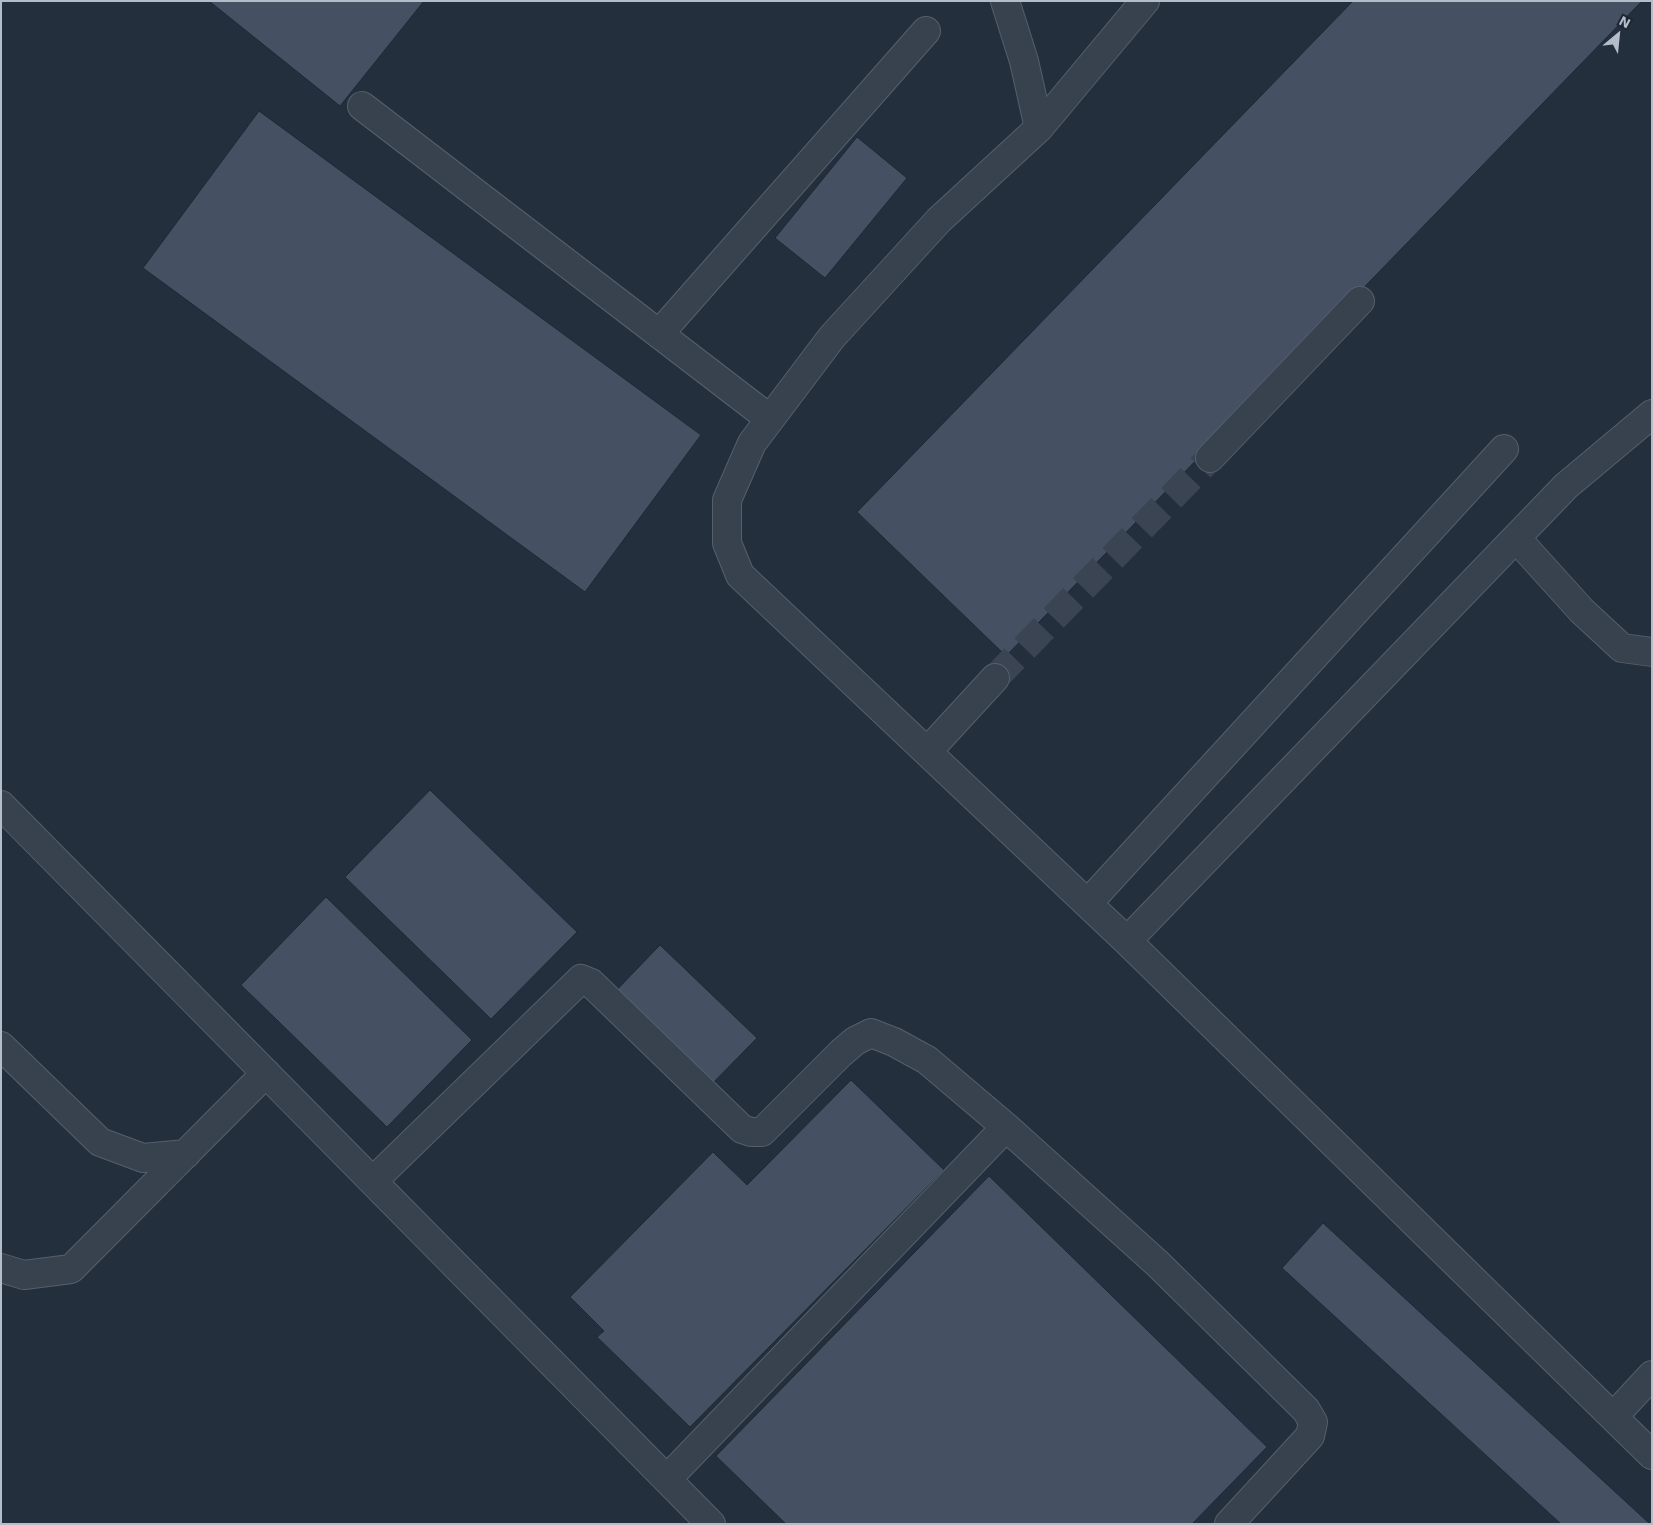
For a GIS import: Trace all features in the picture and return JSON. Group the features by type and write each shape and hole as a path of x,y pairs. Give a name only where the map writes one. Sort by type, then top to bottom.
{"lane":[{"path":"1005,1 1024,61 1039,128"},
{"path":"1145,1 1039,128 939,220 832,337 752,443 727,500 727,543 740,575 1128,941 1652,1454"},
{"path":"659,334 926,31"},
{"path":"362,106 770,419"},
{"path":"1210,458 1360,300"},
{"path":"1128,941 1566,486 1652,414"},
{"path":"1088,903 1504,449"},
{"path":"1516,538 1582,611 1622,648 1652,652"},
{"path":"927,752 995,678"},
{"path":"1,805 711,1524"},
{"path":"373,1181 581,979 591,983 742,1129 752,1132 762,1132 855,1040 871,1033 894,1042 927,1060 1006,1127 1158,1264 1306,1410 1313,1422 1310,1436 1229,1524"},
{"path":"1,1046 100,1142 143,1158 186,1154"},
{"path":"1,1268 24,1274 71,1269 266,1073"},
{"path":"667,1479 1006,1127"},
{"path":"1613,1417 1652,1375"}],"building":[{"path":"209,1 424,1 340,106"},
{"path":"1353,1 1642,1 1006,656 857,512"},
{"path":"259,111 701,435 585,592 143,268"},
{"path":"857,137 907,178 825,278 775,238"},
{"path":"430,790 577,932 491,1019 345,877"},
{"path":"326,897 472,1040 387,1127 241,985"},
{"path":"660,945 757,1038 705,1091 609,998"},
{"path":"851,1080 944,1170 690,1427 597,1337 604,1331 570,1297 713,1152 747,1185"},
{"path":"989,1176 1267,1447 1192,1524 786,1524 716,1456"},
{"path":"1323,1223 1650,1524 1561,1524 1282,1268"}],"tunnel":[{"path":"995,678 1210,458"}]}
